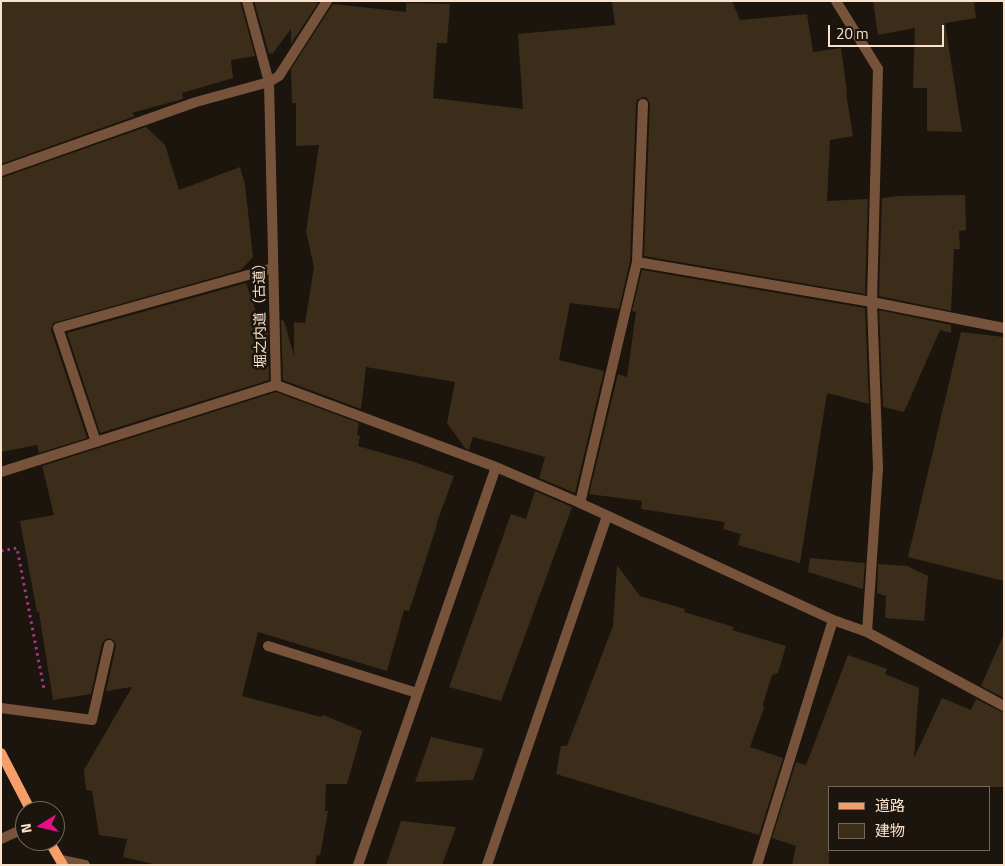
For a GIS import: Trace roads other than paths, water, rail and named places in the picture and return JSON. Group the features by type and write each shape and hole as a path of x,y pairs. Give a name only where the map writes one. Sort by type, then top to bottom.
{"main road":[{"path":"1,753 26,801"},
{"path":"55,851 62,862"}],"street":[{"name":"堀之内道（古道）","path":"1,472 276,385 270,82 246,1"},
{"path":"1,171 196,102 270,82 279,76 327,1"},
{"path":"836,1 878,69 872,302 878,468 867,632"},
{"path":"580,503 637,262 643,104"},
{"path":"637,262 872,302 1004,328"},
{"path":"96,442 58,328 274,268"},
{"path":"276,385 496,467 580,503 833,620 867,632 1004,706"},
{"path":"358,865 496,467"},
{"path":"487,865 607,516"},
{"path":"757,865 833,620"},
{"path":"1,708 92,720 109,645"},
{"path":"268,646 417,693"},
{"path":"1,839 15,833"},
{"path":"62,862 85,865"}]}
